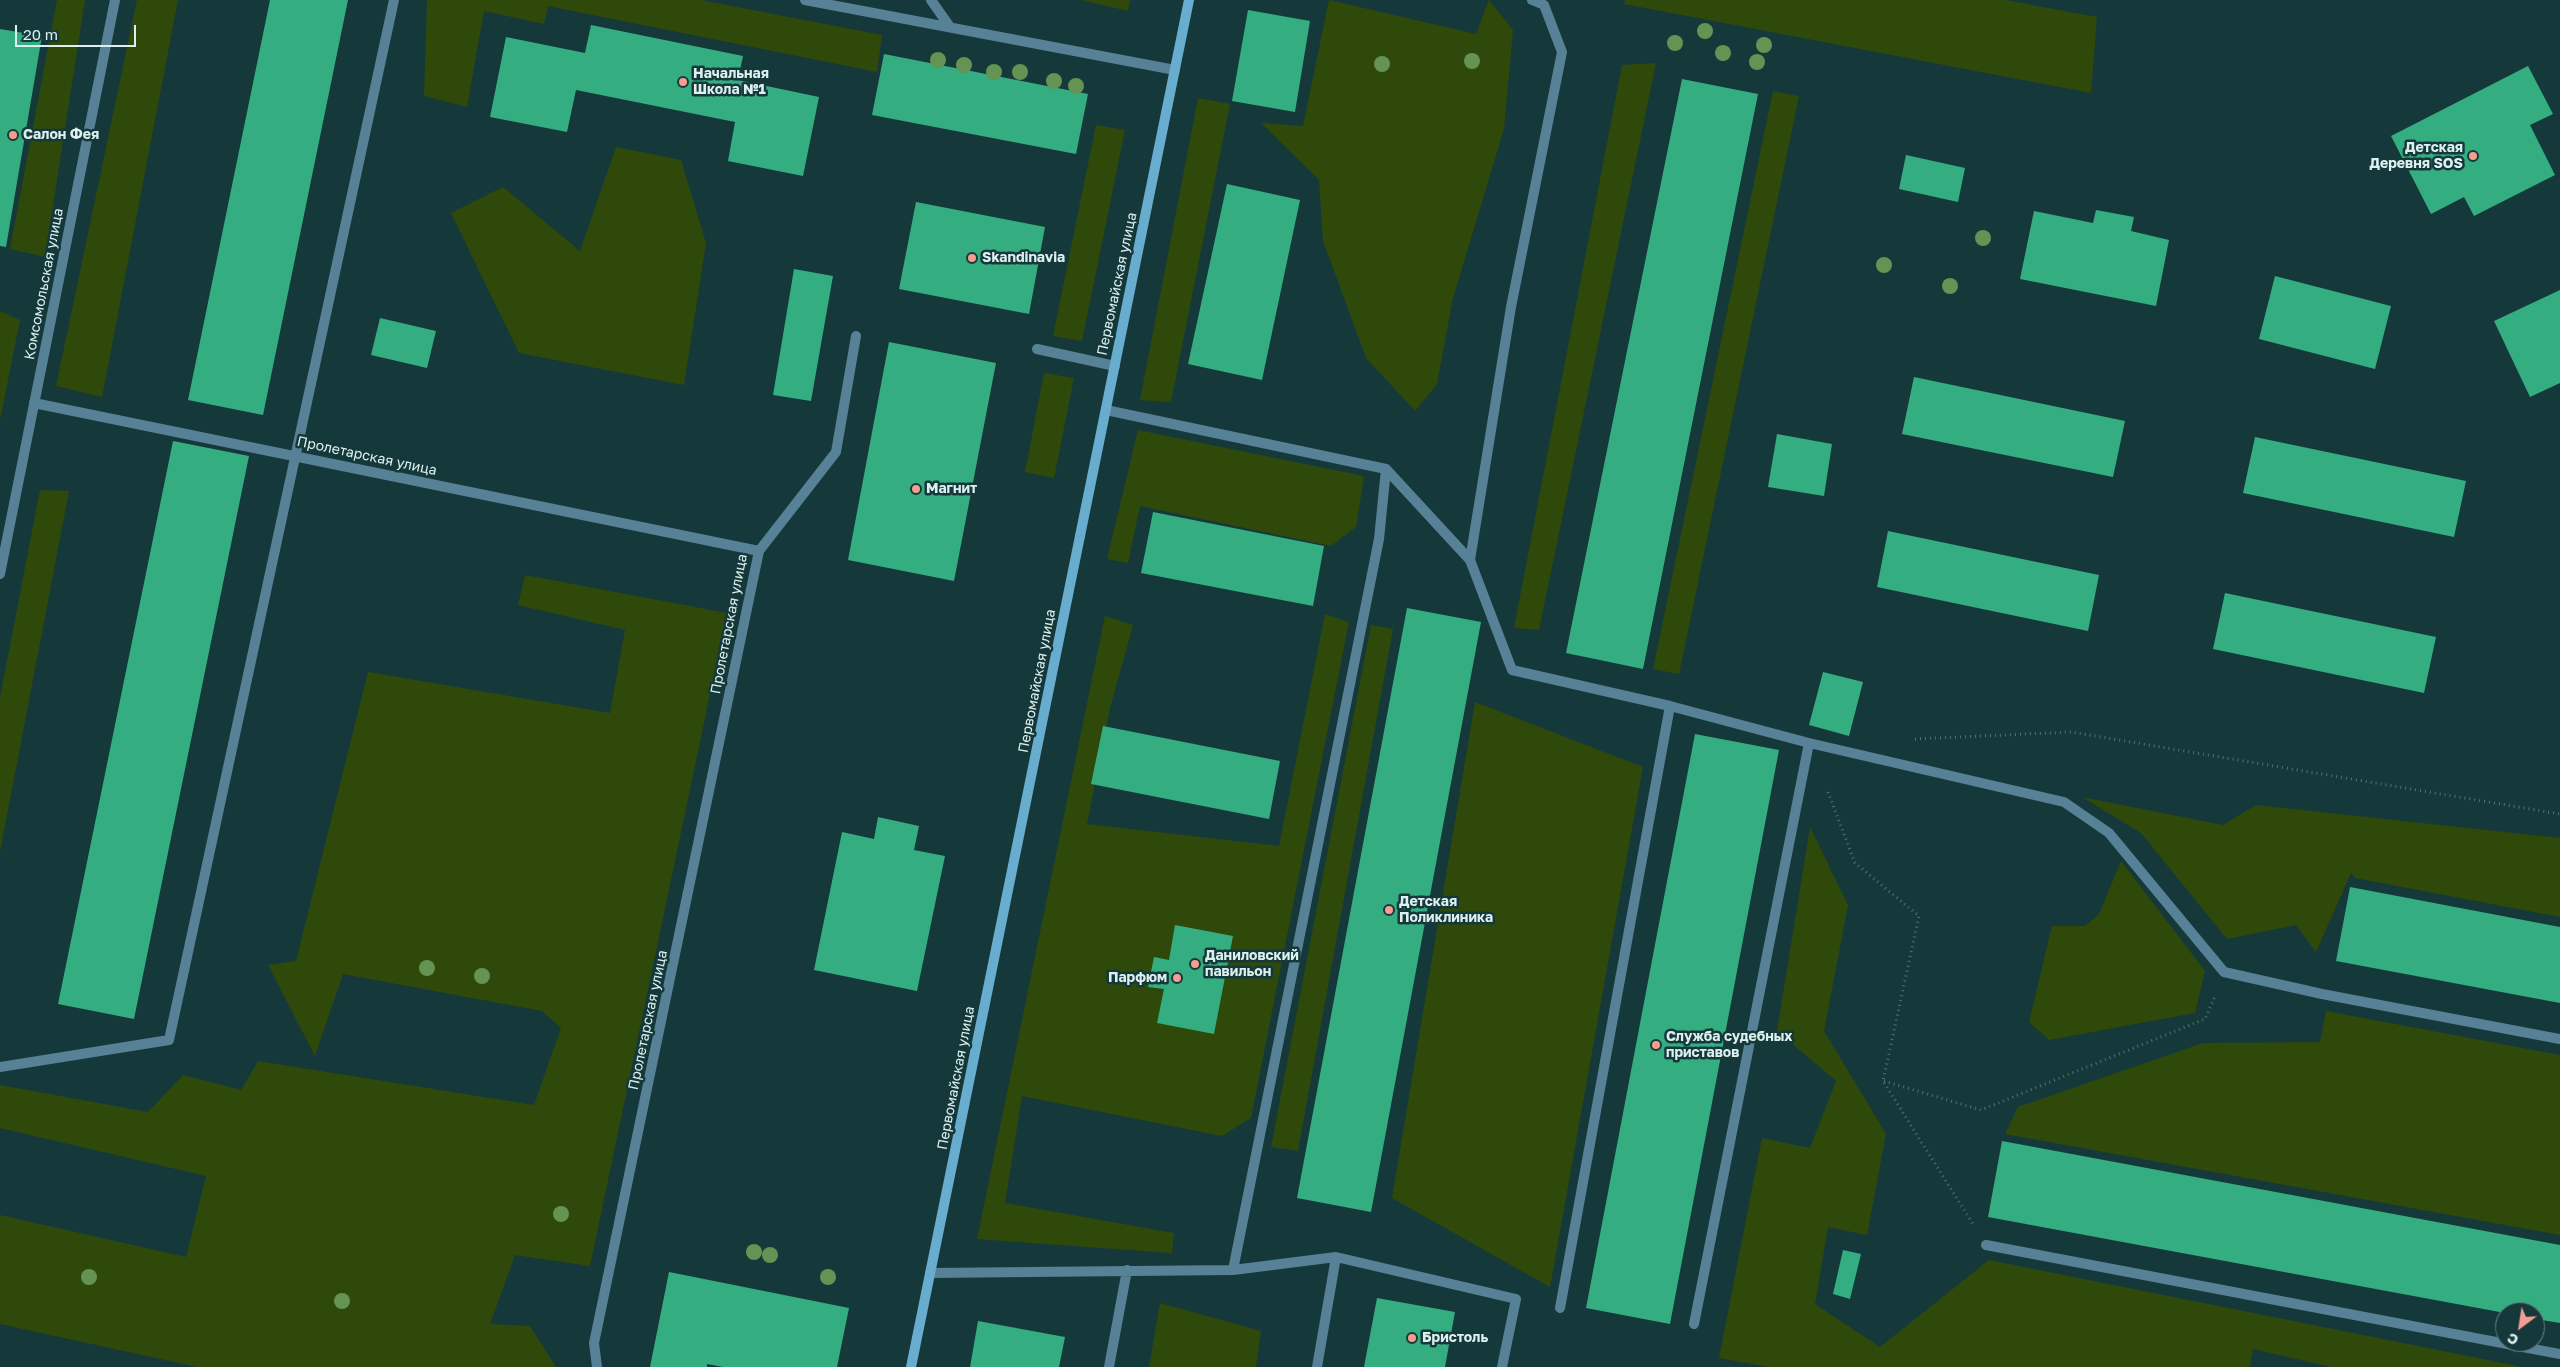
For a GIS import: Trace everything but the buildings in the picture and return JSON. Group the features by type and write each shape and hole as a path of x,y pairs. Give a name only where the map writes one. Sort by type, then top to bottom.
{"main road":[{"name":"Первомайская улица","path":"911,1367 1189,0"}],"street":[{"name":"Комсомольская улица","path":"0,574 115,0"},
{"path":"0,1067 169,1040 394,0"},
{"path":"805,0 1175,70"},
{"path":"931,0 950,27"},
{"path":"1470,560 1511,307 1562,52 1544,5 1532,0"},
{"path":"759,551 836,452 856,336"},
{"path":"1037,349 1115,366"},
{"name":"Пролетарская улица","path":"34,403 759,551 594,1343 597,1367"},
{"path":"1106,410 1386,469 1470,560 1512,670 1670,706 1809,743 2064,802 2109,833 2224,972 2322,994 2560,1039"},
{"path":"1233,1270 1379,539 1386,469"},
{"path":"1560,1308 1670,706"},
{"path":"1694,1324 1809,743"},
{"path":"1986,1246 2560,1354"},
{"path":"930,1273 1233,1270 1336,1257 1516,1299 1502,1367"},
{"path":"1317,1367 1336,1257"},
{"path":"1110,1367 1127,1270"}],"path":[{"path":"1906,739 2070,732 2560,814"},
{"path":"1827,789 1855,863 1919,916 1883,1081 1986,1246"},
{"path":"1883,1081 1981,1110 2206,1019 2224,972"}],"green space":[{"path":"57,0 85,0 45,257 10,249"},
{"path":"137,0 178,0 102,397 56,386"},
{"path":"427,0 701,0 882,35 877,72 548,6 544,24 484,11 467,107 424,96"},
{"path":"1081,0 1130,0 1128,11"},
{"path":"1329,0 1476,34 1489,0 1513,30 1504,129 1453,298 1437,384 1415,411 1366,358 1323,241 1319,180 1261,123 1303,126"},
{"path":"1625,0 2005,0 2097,17 2091,93 1624,4"},
{"path":"1656,63 1539,630 1514,628 1622,65"},
{"path":"1773,91 1799,96 1679,674 1653,669"},
{"path":"1198,98 1230,104 1171,402 1140,400"},
{"path":"1096,125 1125,130 1082,341 1053,336"},
{"path":"616,147 681,160 706,243 684,385 519,353 451,213 503,187 580,251"},
{"path":"0,311 20,320 0,420"},
{"path":"1044,373 1074,378 1054,478 1025,472"},
{"path":"1138,430 1364,476 1356,527 1331,546 1140,506 1128,563 1107,559"},
{"path":"40,490 69,491 0,852 0,697"},
{"path":"525,575 727,613 590,1266 515,1255 490,1324 530,1326 556,1367 197,1367 0,1324 0,1215 186,1257 206,1176 0,1128 0,1085 148,1112 183,1075 241,1090 258,1061 534,1105 561,1028 542,1011 343,974 315,1056 268,965 296,961 368,672 610,713 625,630 518,605"},
{"path":"1325,614 1349,622 1251,1118 1222,1136 1022,1096 1005,1203 1174,1233 1172,1253 977,1239 1105,616 1133,625 1110,708 1087,824 1279,846"},
{"path":"1371,625 1393,629 1298,1151 1271,1147"},
{"path":"1475,702 1643,767 1550,1287 1392,1198"},
{"path":"2082,797 2223,825 2256,805 2560,838 2560,917 2355,878 2351,873 2316,952 2296,925 2227,939 2141,833"},
{"path":"1810,827 1848,905 1824,1031 1886,1134 1867,1235 1828,1227 1815,1304 1880,1347 1989,1260 2523,1367 2331,1367 2253,1349 2250,1367 1769,1367 1719,1358 1762,1138 1810,1148 1836,1081 1777,1031"},
{"path":"2121,861 2205,971 2195,1013 2049,1040 2029,1022 2052,926 2085,926 2099,914"},
{"path":"2326,1011 2560,1055 2560,1235 2005,1134 2018,1107 2203,1043 2320,1042"},
{"path":"1160,1303 1261,1331 1256,1367 1149,1367"}],"place":[{"name":"Начальная Школа №1","path":"683,82"},
{"name":"Салон Фея","path":"13,135"},
{"name":"Детская Деревня SOS","path":"2473,156"},
{"name":"Skandinavia","path":"972,258"},
{"name":"Магнит","path":"916,489"},
{"name":"Детская Поликлиника","path":"1389,910"},
{"name":"Даниловский павильон","path":"1195,964"},
{"name":"Парфюм","path":"1177,978"},
{"name":"Служба судебных приставов","path":"1656,1045"},
{"name":"Бристоль","path":"1412,1338"}]}
